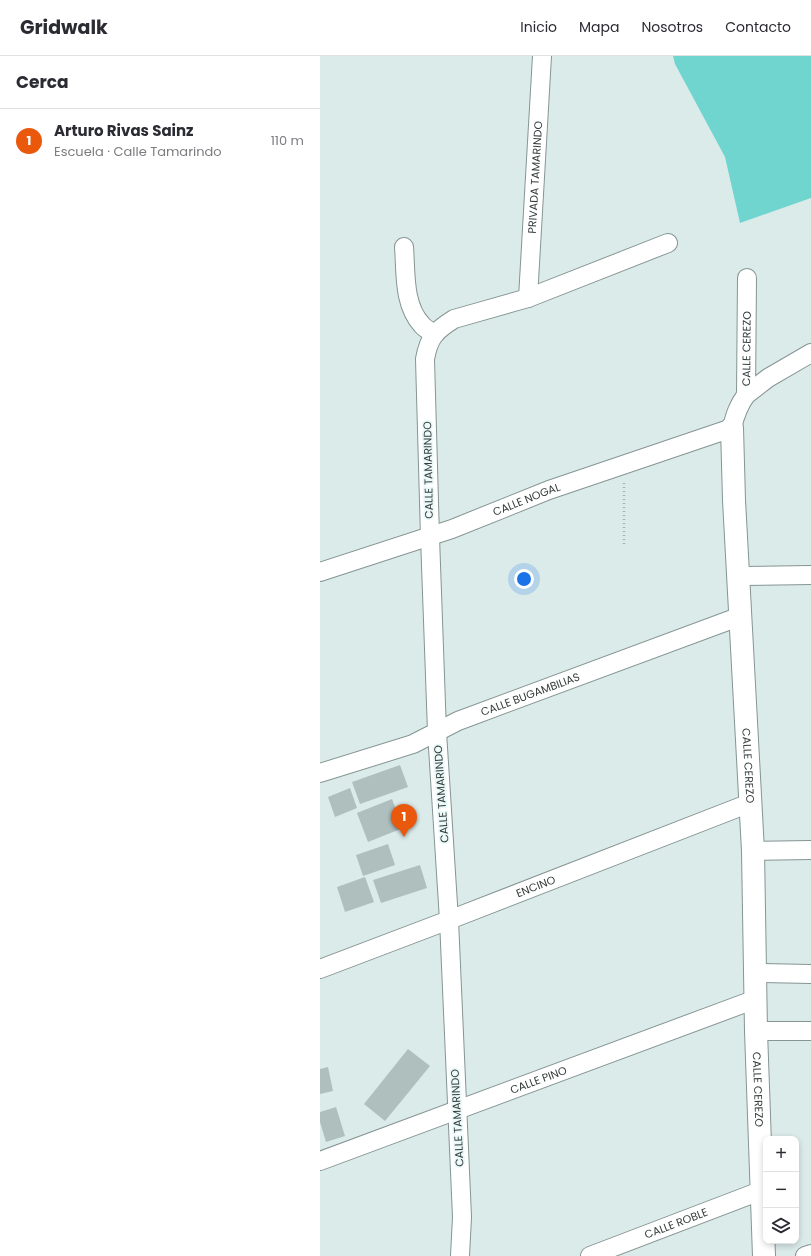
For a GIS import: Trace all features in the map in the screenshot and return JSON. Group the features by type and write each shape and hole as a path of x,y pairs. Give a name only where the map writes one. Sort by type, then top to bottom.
{"street":[{"name":"PRIVADA TAMARINDO","path":"528,298 542,56"},
{"path":"404,247 409,304 423,326 434,334 443,326 454,320 528,298 668,243"},
{"name":"CALLE CEREZO","path":"747,278 746,395 737,409 732,428 734,500 753,851 756,1031 764,1256"},
{"name":"CALLE TAMARINDO","path":"434,334 428,345 425,359 430,537 437,732 449,920 462,1217 460,1256"},
{"path":"746,395 768,378 811,353"},
{"name":"CALLE NOGAL","path":"320,572 430,537 549,490 732,428"},
{"path":"739,576 811,575"},
{"name":"CALLE BUGAMBILIAS","path":"320,773 413,744 458,721 741,616"},
{"name":"ENCINO","path":"320,969 750,803"},
{"path":"753,851 811,850"},
{"path":"756,973 811,974"},
{"name":"CALLE PINO","path":"320,1161 756,999"},
{"path":"756,1031 811,1031"},
{"name":"CALLE ROBLE","path":"590,1256 762,1190"},
{"path":"805,1256 811,1254"}],"path":[{"path":"624,464 624,547"}],"shaded area":[{"path":"673,56 811,56 811,198 740,223 725,157 675,64"}],"building":[{"path":"400,765 408,787 360,804 352,782"},
{"path":"350,788 357,808 335,817 328,797"},
{"path":"392,799 403,828 368,842 357,813"},
{"path":"388,844 395,865 363,876 356,855"},
{"path":"420,865 427,888 381,903 373,880"},
{"path":"365,877 374,902 345,912 337,887"},
{"path":"408,1049 430,1066 385,1121 364,1104"},
{"path":"328,1067 333,1091 320,1094 320,1069"},
{"path":"336,1107 345,1136 326,1142 320,1122 320,1112"}],"place":[{"name":"Arturo Rivas Sainz","path":"404,837"}]}
